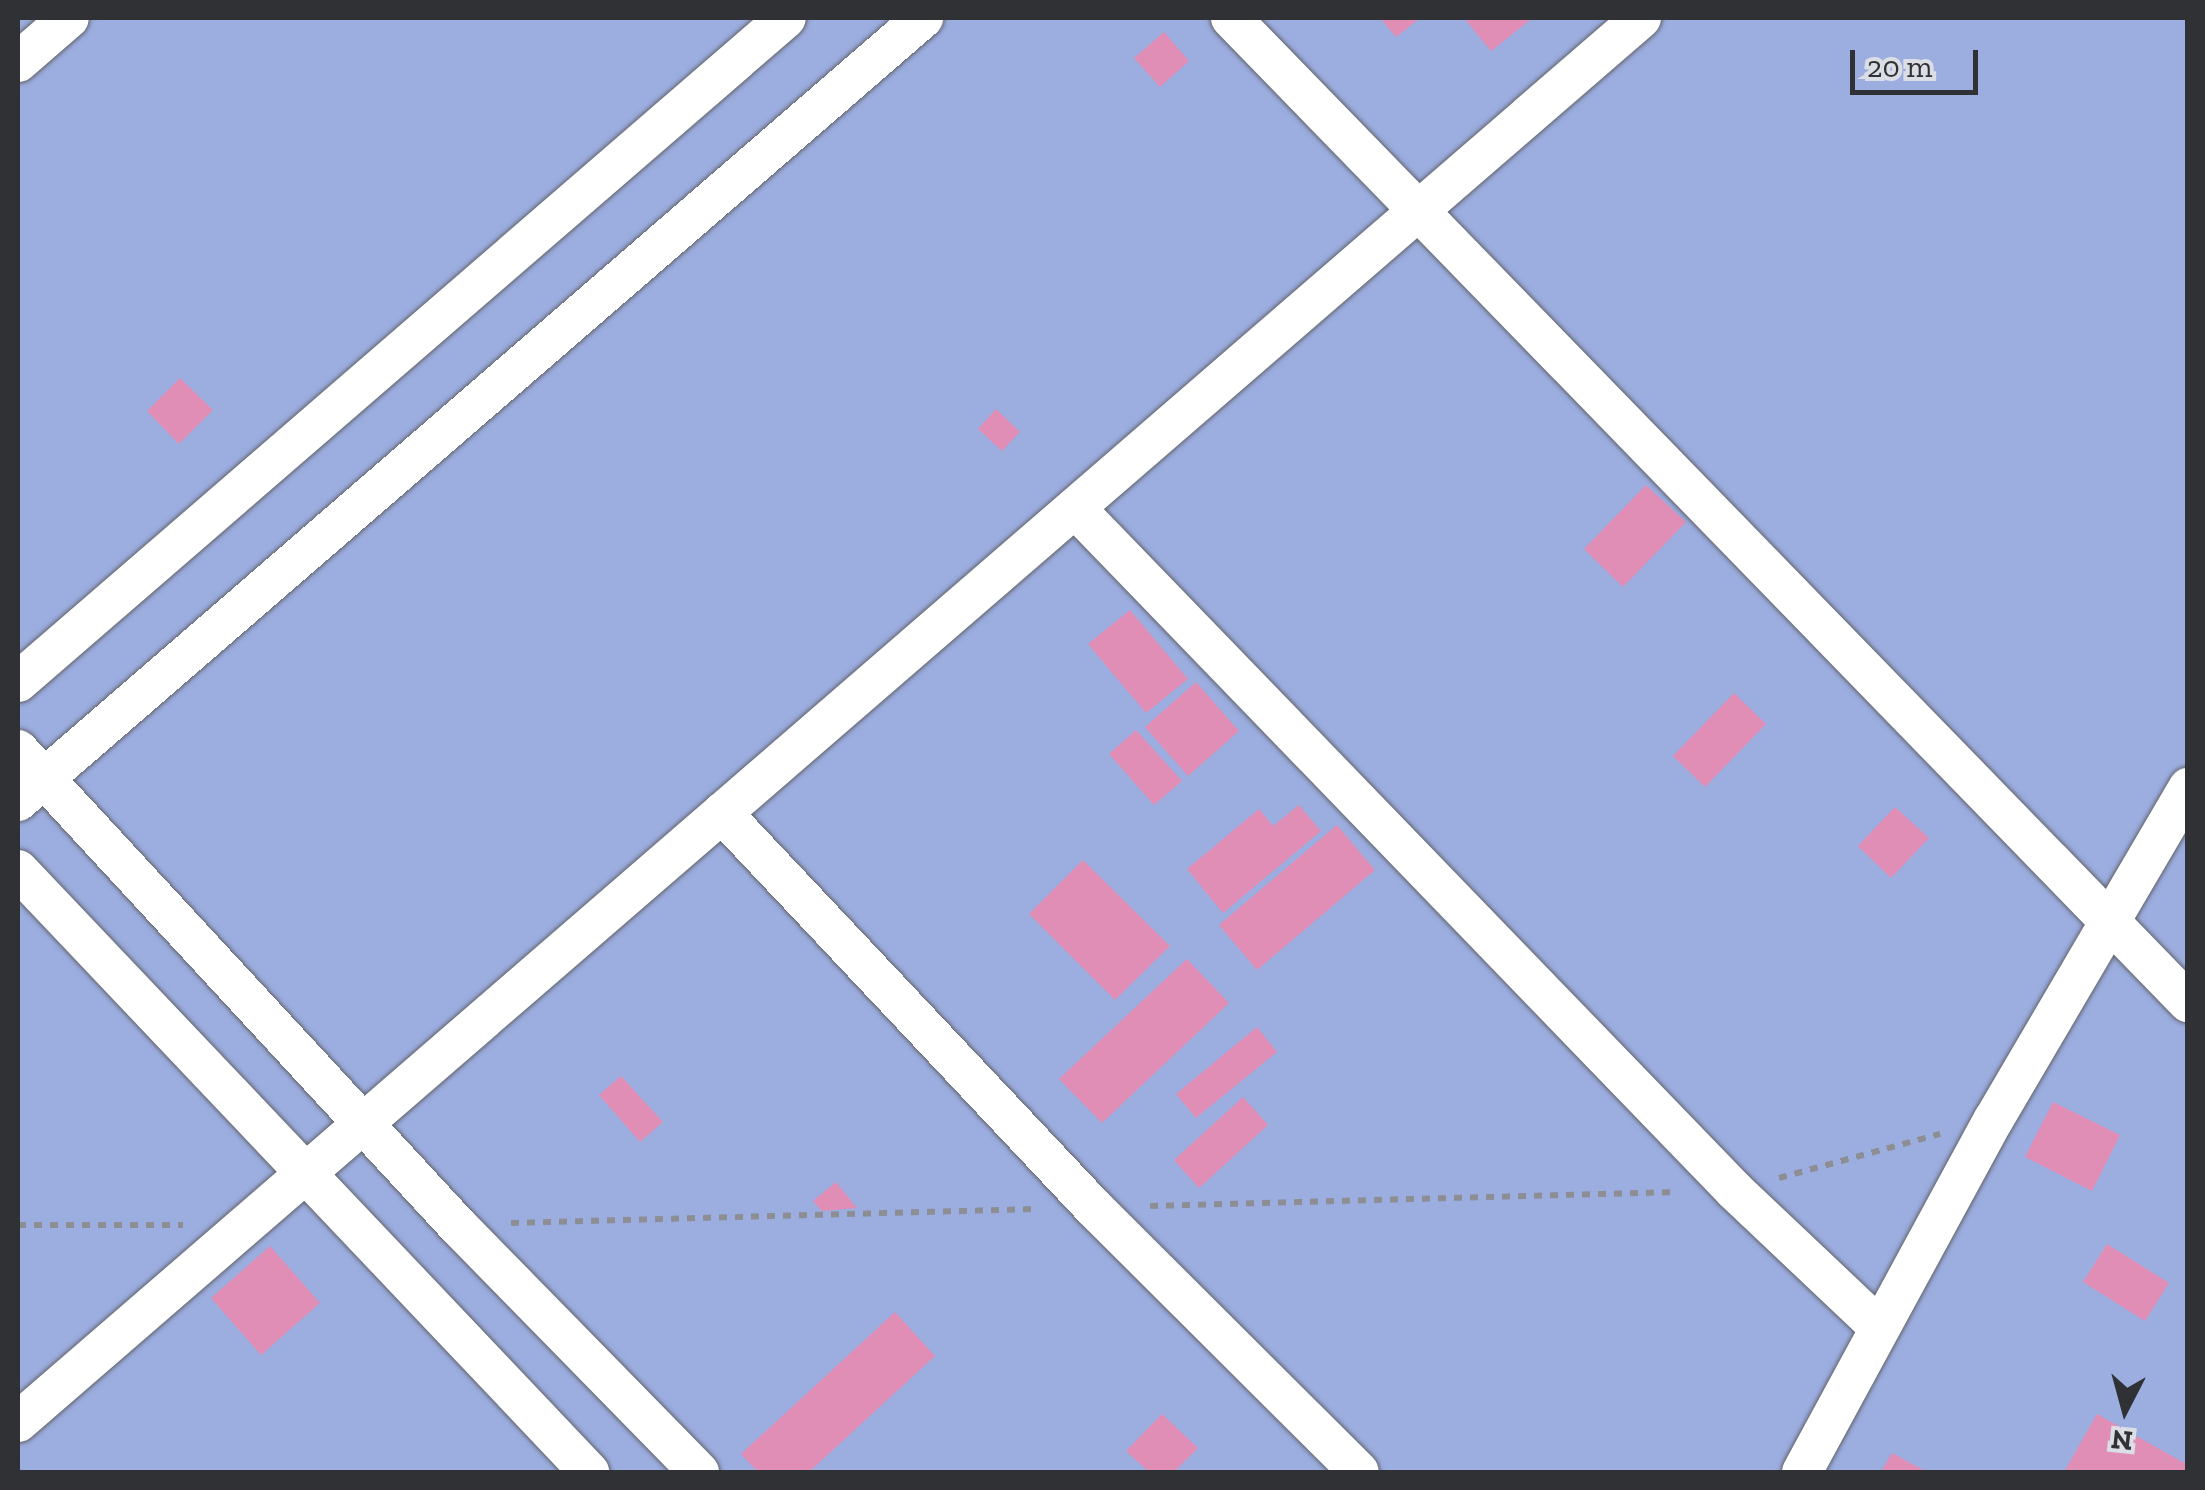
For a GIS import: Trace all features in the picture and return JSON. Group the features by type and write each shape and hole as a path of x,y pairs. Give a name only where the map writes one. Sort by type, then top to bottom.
{"street":[{"path":"18,62 70,18"},
{"path":"18,682 786,18"},
{"path":"699,1472 27,776 923,18"},
{"path":"1231,18 2188,1002"},
{"path":"18,1422 1641,18"},
{"path":"1075,508 1734,1190 1879,1327"},
{"path":"1802,1472 1994,1119 2188,788"},
{"path":"722,813 1094,1208 1360,1472"},
{"path":"18,870 588,1472"}],"path":[{"path":"457,1225 1734,1190 1994,1119"},
{"path":"18,1226 246,1225"}],"shaded area":[{"path":"18,18 2187,18 2187,1472 18,1472"}],"building":[{"path":"1380,18 1420,18 1396,37"},
{"path":"1464,18 1528,18 1530,20 1491,51"},
{"path":"1164,32 1189,61 1160,87 1134,58"},
{"path":"180,378 213,410 179,444 147,411"},
{"path":"996,409 1020,432 1002,451 978,429"},
{"path":"1646,485 1686,522 1623,587 1584,549"},
{"path":"1130,610 1188,679 1146,713 1088,644"},
{"path":"1196,682 1239,731 1188,776 1145,727"},
{"path":"1734,693 1766,724 1705,787 1673,756"},
{"path":"1136,730 1182,781 1154,805 1109,754"},
{"path":"1299,805 1321,831 1223,913 1187,869 1259,809 1273,826"},
{"path":"1895,807 1929,838 1891,878 1858,846"},
{"path":"1337,825 1375,870 1257,970 1219,925"},
{"path":"1083,860 1170,946 1115,1000 1029,914"},
{"path":"1187,959 1229,1003 1102,1123 1059,1079"},
{"path":"1257,1027 1277,1052 1196,1118 1176,1094"},
{"path":"621,1076 663,1122 640,1142 599,1095"},
{"path":"1243,1097 1268,1125 1199,1188 1174,1160"},
{"path":"2053,1102 2120,1135 2092,1191 2025,1157"},
{"path":"836,1182 857,1208 822,1211 813,1201"},
{"path":"2107,1244 2169,1283 2145,1321 2083,1282"},
{"path":"270,1246 320,1303 261,1355 211,1298"},
{"path":"895,1312 935,1356 809,1472 758,1472 741,1454"},
{"path":"1162,1414 1198,1448 1174,1472 1149,1472 1126,1451"},
{"path":"2097,1414 2188,1465 2188,1472 2064,1472"},
{"path":"1892,1453 1927,1472 1881,1472"}]}
